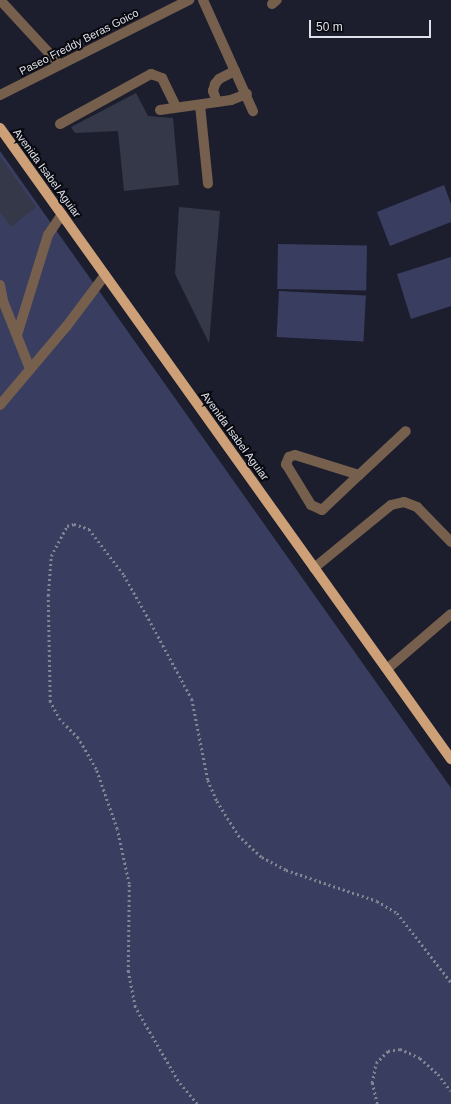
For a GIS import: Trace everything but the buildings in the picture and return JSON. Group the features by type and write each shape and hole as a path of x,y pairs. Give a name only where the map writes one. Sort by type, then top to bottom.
{"main road":[{"name":"Avenida Isabel Aguiar","path":"0,128 451,759"}],"street":[{"path":"0,0 60,65"},
{"name":"Paseo Freddy Beras Goico","path":"0,94 190,0"},
{"path":"203,0 247,94 253,111"},
{"path":"217,102 213,91 215,84 219,79 235,71"},
{"path":"60,124 151,74 162,78 176,108"},
{"path":"160,110 217,102 247,94"},
{"path":"200,105 208,184"},
{"path":"17,335 48,235 62,214"},
{"path":"0,405 105,275"},
{"path":"0,285 30,369"},
{"path":"359,474 295,455 289,457 286,464 311,505 322,510 406,431"},
{"path":"314,568 391,505 404,502 417,507 451,542"},
{"path":"387,669 451,614"}],"path":[{"path":"197,1104 178,1081 134,1007 128,972 130,884 117,829 96,769 78,738 60,720 50,702 48,596 51,556 67,526 74,524 89,529 124,575 151,623 192,699 208,780 217,801 238,835 262,857 286,870 377,901 397,913 451,982"},
{"path":"377,1104 372,1083 376,1063 388,1051 400,1049 420,1058 438,1074 451,1091"}],"shaded area":[{"path":"0,151 451,788 451,1104 0,1104"},
{"path":"444,185 451,204 451,222 390,246 377,212"},
{"path":"278,244 367,246 366,291 277,289"},
{"path":"451,257 451,306 411,319 397,274"},
{"path":"279,291 366,296 363,341 277,337"}]}
